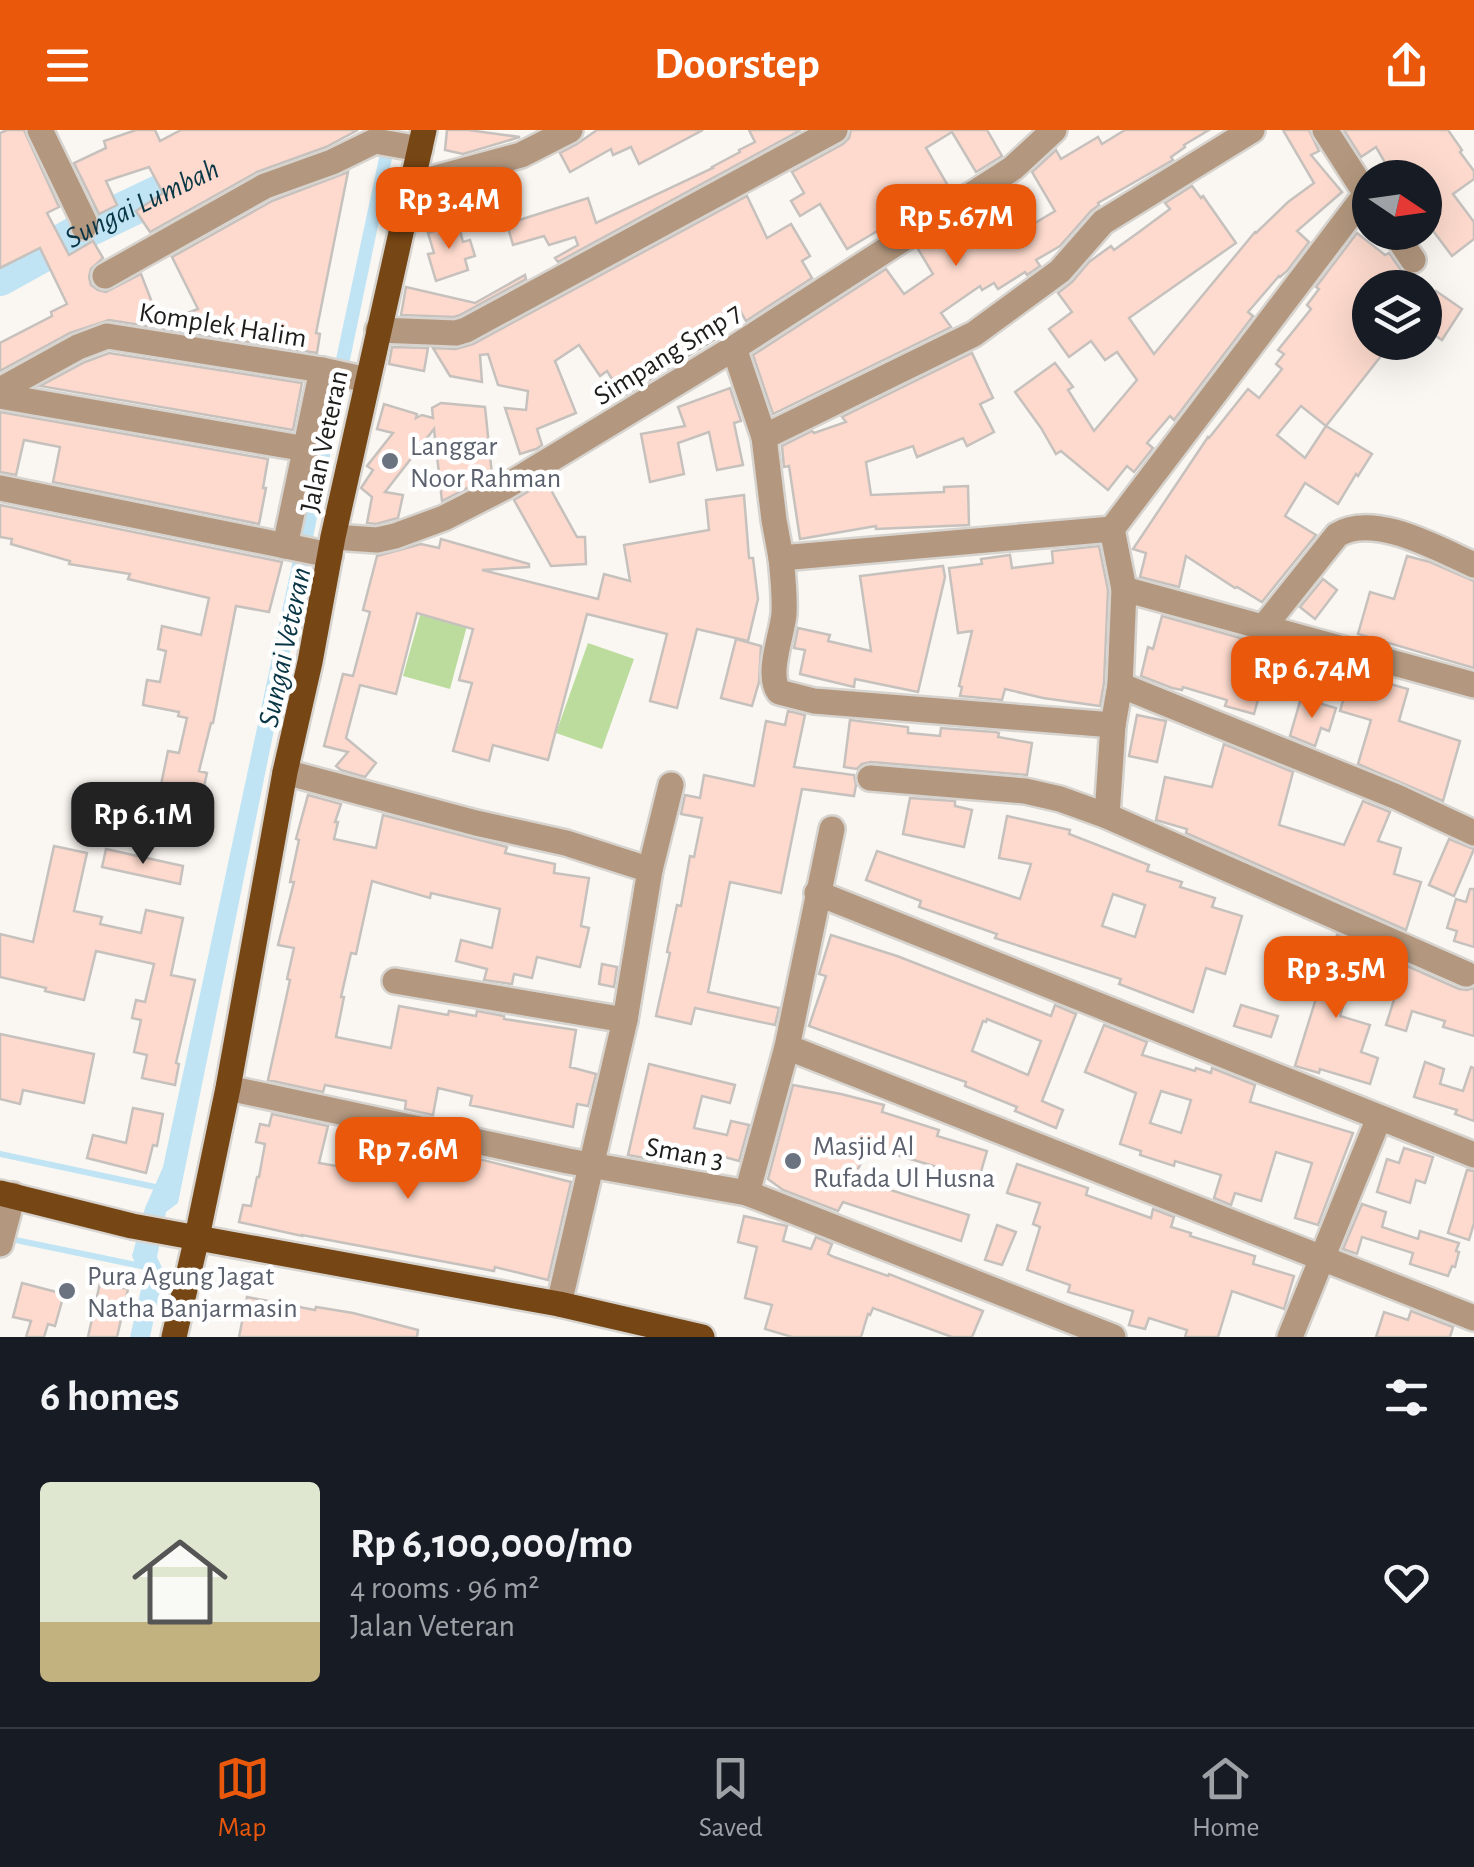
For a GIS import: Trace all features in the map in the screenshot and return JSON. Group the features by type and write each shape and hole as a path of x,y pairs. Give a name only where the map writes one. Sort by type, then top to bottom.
{"main road":[{"name":"Jalan Veteran","path":"174,1337 198,1237 310,662 312,547 343,375 378,330 413,184 408,142"},
{"path":"6,1194 132,1226 559,1304 702,1337"}],"street":[{"path":"40,130 84,227"},
{"path":"413,184 520,156 570,130"},
{"path":"378,330 466,330 835,130"},
{"name":"Simpang Smp 7","path":"0,488 312,547 378,540 419,528 505,487 734,348 1013,168 1054,130"},
{"path":"764,436 974,334 1060,271 1104,222 1252,130"},
{"path":"1325,130 1352,172"},
{"path":"105,276 265,186 332,162 375,141 408,142"},
{"path":"781,558 1112,529 1352,218"},
{"path":"1406,250 1413,260"},
{"name":"Komplek Halim","path":"0,394 78,346 107,336 343,375"},
{"path":"734,348 764,436 781,558 784,618 773,680 779,692 814,700 1114,725"},
{"path":"312,547 306,449 343,375"},
{"path":"0,394 306,449"},
{"path":"1262,629 1336,535 1344,531 1354,528 1403,534 1474,564"},
{"path":"1107,816 1120,685 1124,590 1112,529"},
{"path":"1124,590 1474,685"},
{"path":"1120,685 1397,797 1474,833"},
{"path":"286,772 476,823 566,842 650,870"},
{"path":"870,778 1025,791 1060,799 1466,974"},
{"path":"559,1304 625,1020 650,870 671,785"},
{"path":"747,1193 787,1046 832,829"},
{"path":"817,893 1474,1156"},
{"path":"395,980 625,1020"},
{"path":"787,1046 1474,1318"},
{"name":"Sman 3","path":"228,1088 592,1166 747,1193 1113,1337"},
{"path":"1290,1337 1380,1118"},
{"path":"2,1235 6,1194"}],"green space":[{"path":"429,583 475,596 450,689 403,676"},
{"path":"588,643 634,659 602,749 556,733"}],"water":[{"name":"Sungai Veteran","path":"385,130 398,130 178,1203 166,1212 157,1257 164,1272 150,1337 130,1337 145,1272 132,1256 145,1208 163,1167"}],"building":[{"path":"24,130 59,207 47,213 69,255 93,241 103,258 91,269 91,285 106,292 141,274 160,323 198,309 172,257 272,201 348,172 316,333 320,334 317,353 109,320 70,333 0,371 0,343 67,304 40,248 0,268 0,133"},
{"path":"136,130 155,130 160,141 181,130 358,130 326,147 257,172 150,232 136,211 163,193 149,167 106,181 117,205 99,214 74,163 106,148 104,141"},
{"path":"447,130 520,137 463,154 445,150"},
{"path":"597,130 703,130 639,164 631,147 613,155 611,149 570,172 560,153"},
{"path":"749,130 801,130 558,262 555,258 578,245 575,237 549,245 544,236 513,245 507,224 588,198 596,223 740,152 755,142"},
{"path":"851,130 987,130 1002,156 976,172 952,132 926,148 947,184 938,190 941,193 847,249 820,204 800,216 791,201 804,193 792,172 843,144"},
{"path":"1125,130 1209,130 1184,145 1171,157 1173,160 1098,203 1060,246 1036,260 1040,266 1027,275 1025,272 998,289 994,283 982,290 980,286 941,313 951,327 773,414 753,355 886,269 904,294 933,274 918,249 993,201 1015,235 1055,211 1032,172 1056,150 1061,159 1098,137 1102,144"},
{"path":"1283,130 1309,130 1319,151 1311,155 1342,192 1297,231 1309,242 1248,312 1253,316 1174,420 1170,416 1147,443 1153,448 1134,472 1127,466 1108,490 1061,451 1056,454 1015,392 1055,363 1073,387 1068,390 1094,431 1137,380 1117,352 1105,360 1091,341 1069,357 1049,329 1072,312 1058,293 1089,262 1139,232 1170,209 1165,203 1192,186 1236,243 1129,318 1154,354 1255,232 1314,183"},
{"path":"1344,130 1448,130 1474,171 1474,179 1453,194 1474,222 1474,239 1452,256 1442,243 1442,160 1384,160 1376,147 1361,157"},
{"path":"490,180 501,183 501,187 462,198 462,202 434,201 434,195"},
{"path":"747,196 767,238 791,224 810,256 802,261 812,278 746,321 737,305 705,324 714,340 623,396 607,371 600,376 579,345 555,361 576,413 537,429 542,445 536,449 520,454 505,408 526,410 528,391 498,385 488,354 480,355 482,382 450,376 433,348 456,349 473,344"},
{"path":"458,223 463,242 470,240 475,256 465,259 468,270 436,281 428,254 434,253 428,233"},
{"path":"1352,240 1352,250 1389,253 1401,270 1352,270 1352,360 1378,360 1326,426 1372,454 1338,504 1305,483 1285,516 1316,535 1262,602 1186,556 1179,587 1140,577 1146,553 1133,549 1208,437 1248,389 1259,398 1282,369 1276,364 1284,354 1278,350 1311,309 1307,305 1319,289 1316,287","holes":["1301,406 1326,426 1305,458 1277,435"]},
{"path":"525,275 526,279 454,317 401,315 406,287 475,303"},
{"path":"1442,295 1462,309 1442,340"},
{"path":"392,347 428,348 424,371 389,364"},
{"path":"109,353 302,383 293,430 40,386"},
{"path":"972,353 993,398 980,404 994,432 967,446 963,438 917,457 913,446 866,462 871,495 944,492 944,487 968,486 969,525 876,526 800,539 789,466 784,467 782,446 812,431 846,422 842,417"},
{"path":"730,388 741,421 734,423 743,465 717,470 709,432 678,443 684,474 650,482 641,434 685,426 678,407"},
{"path":"441,403 485,407 492,475 442,501 434,429 385,492 403,495 398,518 367,523 372,497 361,488 373,470 367,466 393,433 377,429 384,404 417,414 416,418 433,418 432,408"},
{"path":"0,412 268,459 259,524 53,482 60,447 24,440 16,475 0,472"},
{"path":"546,481 577,537 585,537 586,564 551,566 514,500"},
{"path":"744,495 749,558 753,558 758,599 748,641 697,629 677,708 650,701 667,634 587,614 548,760 493,745 489,761 453,751 472,683 459,680 473,629 417,613 396,694 360,685 346,738 376,763 365,777 336,766 348,752 324,746 343,674 353,676 370,612 363,610 377,556 421,544 439,548 441,539 529,564 482,570 598,599 604,574 630,581 624,545 709,530 706,500"},
{"path":"0,505 282,562 269,612 236,606 213,723 199,771 207,773 198,813 157,804 168,751 179,753 187,718 178,716 179,712 143,705 147,680 160,682 166,651 158,649 162,626 201,635 209,598 128,579 130,574 69,564 70,561 11,544 12,539 0,537"},
{"path":"1099,546 1108,590 1100,706 1005,689 1002,700 960,696 972,631 958,633 949,568 1010,555 1012,568 1053,563 1052,551"},
{"path":"1407,556 1474,581 1474,668 1358,634 1370,592 1394,599"},
{"path":"943,566 945,577 918,692 855,679 854,687 800,674 805,650 794,648 798,628 830,635 828,641 871,651 860,576"},
{"path":"1323,579 1337,590 1315,619 1300,607"},
{"path":"1162,616 1282,649 1273,681 1264,678 1254,714 1225,706 1227,700 1183,687 1172,688 1141,676"},
{"path":"736,639 761,646 759,682 752,706 721,698"},
{"path":"1351,673 1408,689 1399,721 1460,741 1443,801 1358,764 1371,720 1340,711"},
{"path":"1301,698 1336,708 1329,731 1321,728 1315,746 1290,736"},
{"path":"788,711 805,715 794,767 854,775 856,785 854,796 802,789 781,893 730,882 708,992 779,1008 775,1025 695,1008 691,1024 656,1016 677,905 681,906 702,818 681,814 685,795 700,798 704,775 754,786 766,721 785,725"},
{"path":"1137,715 1166,721 1157,762 1129,756"},
{"path":"850,720 908,727 908,733 940,736 941,728 995,732 998,737 1032,743 1027,775 871,762 857,769 844,767"},
{"path":"1224,744 1293,772 1279,825 1344,845 1363,801 1390,812 1378,841 1401,848 1394,874 1421,882 1406,930 1186,833 1187,829 1156,820 1165,777 1212,787"},
{"path":"308,795 341,804 334,839 376,848 383,815 507,847 505,853 555,864 554,873 589,878 581,926 589,928 580,967 537,957 532,978 514,974 512,984 484,980 487,969 456,961 461,940 492,948 500,909 431,893 430,898 372,881 356,954 351,953 336,1037 391,1048 399,1006 448,1015 449,1011 476,1016 477,1011 576,1030 570,1067 596,1074 588,1106 577,1104 573,1127 470,1105 472,1096 438,1088 433,1115 405,1109 406,1101 325,1085 323,1092 268,1080 294,948 278,945 294,882 290,882 299,840 296,839"},
{"path":"910,798 955,801 955,806 972,810 964,847 903,834"},
{"path":"1007,816 1070,830 1069,834 1149,865 1147,871 1182,882 1180,887 1215,898 1212,907 1242,916 1225,974 1206,968 1193,1012 1119,984 1121,979 995,938 997,934 919,907 921,901 866,880 877,851 1020,899 1031,864 999,858","holes":["1113,894 1145,905 1135,937 1102,926"]},
{"path":"1449,839 1474,849 1454,896 1429,885"},
{"path":"54,846 87,853 74,911 102,917 100,924 141,933 146,910 183,918 171,975 195,980 176,1063 179,1064 175,1085 142,1078 147,1055 134,1052 141,1020 132,1018 136,1000 145,1002 154,964 96,951 84,1000 0,977 0,934 33,942"},
{"path":"106,849 183,866 180,884 102,867"},
{"path":"1470,889 1474,889 1474,947 1454,941 1457,931 1447,928 1456,899 1466,902"},
{"path":"831,935 897,956 1051,1016 1055,1005 1076,1014 1042,1101 1063,1110 1056,1128 965,1086 966,1082 809,1026 826,976 819,974","holes":["987,1019 1041,1041 1028,1075 972,1051"]},
{"path":"1337,935 1364,947 1340,1016 1370,1025 1361,1052 1378,1058 1370,1084 1295,1066 1328,946 1333,948"},
{"path":"602,964 617,967 614,987 599,984"},
{"path":"1405,965 1459,989 1474,988 1474,1036 1443,1027 1445,1021 1412,1011 1406,1031 1386,1025"},
{"path":"1241,1005 1278,1016 1271,1037 1234,1026"},
{"path":"1104,1025 1147,1042 1142,1055 1195,1071 1196,1068 1211,1073 1212,1068 1255,1085 1250,1102 1353,1133 1318,1225 1295,1218 1312,1163 1276,1152 1261,1201 1235,1193 1231,1205 1214,1198 1221,1175 1175,1161 1174,1166 1120,1144 1136,1093 1085,1072","holes":["1161,1091 1191,1100 1181,1133 1150,1123"]},
{"path":"0,1034 94,1054 84,1103 23,1090 20,1104 0,1099"},
{"path":"1425,1062 1444,1069 1440,1084 1463,1091 1471,1067 1474,1068 1474,1121 1455,1114 1457,1110 1414,1097"},
{"path":"649,1064 735,1085 730,1103 702,1096 694,1128 727,1135 731,1121 749,1125 739,1161 717,1155 714,1169 628,1155"},
{"path":"793,1085 884,1105 882,1112 939,1130 937,1136 987,1151 977,1185 936,1173 937,1167 870,1147 853,1178 969,1215 961,1241 843,1202 838,1211 783,1190 768,1179"},
{"path":"133,1108 163,1114 157,1146 153,1145 146,1173 87,1158 93,1135 126,1143"},
{"path":"272,1114 328,1126 319,1163 354,1169 359,1145 413,1155 414,1148 463,1155 571,1182 548,1280 239,1222 243,1205 251,1206 259,1177 265,1144 256,1142 260,1124 269,1126"},
{"path":"1404,1148 1433,1157 1425,1183 1416,1180 1410,1203 1377,1192 1387,1159 1399,1163"},
{"path":"1017,1164 1088,1188 1086,1195 1151,1218 1153,1209 1174,1217 1171,1227 1255,1256 1253,1264 1294,1276 1284,1309 1232,1291 1218,1337 1185,1337 1187,1330 1149,1318 1145,1329 1129,1325 1133,1311 1068,1292 1070,1285 1027,1270 1040,1227 1033,1224 1040,1203 1007,1193"},
{"path":"1467,1170 1474,1171 1474,1223 1469,1240 1448,1233"},
{"path":"1362,1204 1386,1212 1382,1227 1418,1239 1420,1231 1459,1243 1455,1267 1448,1276 1410,1264 1413,1253 1362,1237 1357,1254 1343,1249"},
{"path":"744,1216 787,1226 783,1241 811,1249 816,1237 832,1244 828,1254 834,1257 983,1311 972,1337 952,1337 873,1308 861,1337 792,1337 765,1329 772,1305 745,1298 757,1247 738,1242"},
{"path":"997,1225 1016,1232 1002,1265 985,1260"},
{"path":"22,1283 64,1294 55,1326 48,1324 44,1337 26,1337 31,1321 13,1317"},
{"path":"100,1283 128,1289 117,1337 88,1337"},
{"path":"247,1297 353,1313 418,1330 417,1337 239,1337"},
{"path":"1411,1311 1453,1327 1450,1337 1376,1337 1384,1312 1408,1320"}],"waterway":[{"name":"Sungai Lumbah","path":"0,277 92,226 264,144 285,130"},
{"path":"0,1154 160,1188"},
{"path":"6,1238 141,1266"}],"place":[{"name":"Langgar Noor Rahman","path":"390,461"},
{"name":"Masjid Al Rufada Ul Husna","path":"793,1161"},
{"name":"Pura Agung Jagat Natha Banjarmasin","path":"67,1291"}]}
